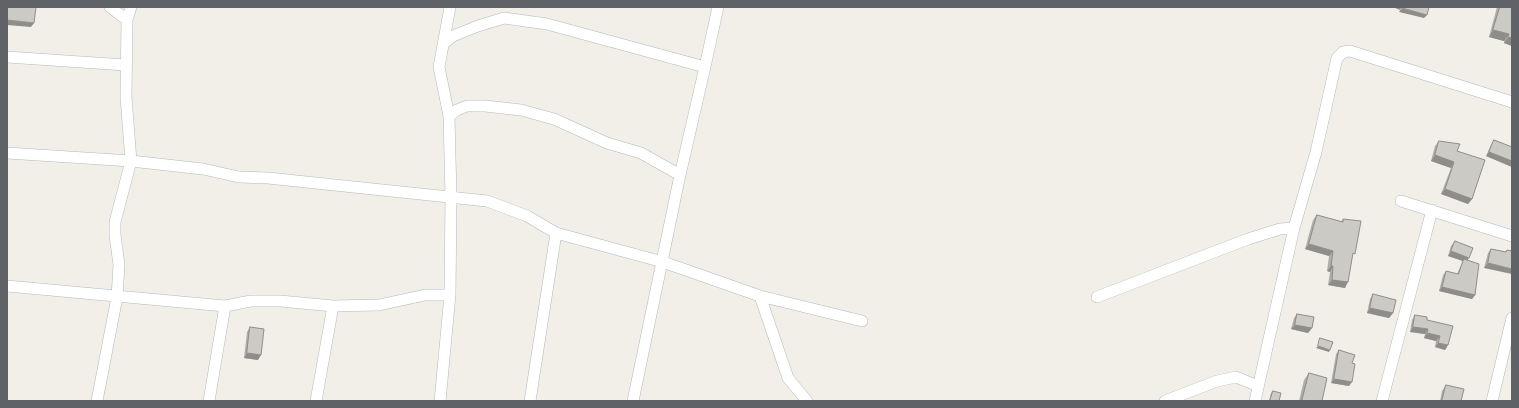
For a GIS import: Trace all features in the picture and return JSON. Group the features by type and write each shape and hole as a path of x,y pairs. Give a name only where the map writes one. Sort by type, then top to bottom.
{"street":[{"path":"110,7 126,20"},
{"path":"98,401 117,297 119,265 115,236 115,222 131,161 125,65 126,20 131,7"},
{"path":"440,401 450,295 451,196 450,116 439,68 450,7"},
{"path":"633,401 680,175 706,67 718,7"},
{"path":"443,44 453,36 504,18 547,24 706,67"},
{"path":"1255,401 1294,228 1316,152 1337,58 1343,52 1350,51 1512,102"},
{"path":"7,57 125,65"},
{"path":"450,116 457,110 468,106 485,106 521,110 554,119 607,143 641,153 680,175"},
{"path":"7,153 131,161 203,168 239,177 268,178 451,196 487,201 527,216 556,233 663,262 760,296 862,321"},
{"path":"1401,201 1512,236"},
{"path":"1382,401 1432,210"},
{"path":"1097,297 1248,240 1280,230 1294,228"},
{"path":"530,401 556,233"},
{"path":"7,286 224,306 252,302 280,301 333,306 379,305 425,295 450,295"},
{"path":"760,296 788,378 807,401"},
{"path":"210,401 224,306"},
{"path":"316,401 333,306"},
{"path":"1492,401 1512,318"},
{"path":"1166,401 1217,381 1236,376 1258,386"}],"building":[{"path":"7,7 36,7 34,23 7,20"},
{"path":"1402,7 1429,7 1427,15"},
{"path":"1500,7 1512,7 1512,38 1508,37 1509,34 1493,30"},
{"path":"1494,140 1512,147 1512,161 1489,152"},
{"path":"1439,141 1460,144 1457,151 1485,160 1472,199 1445,189 1454,162 1435,155"},
{"path":"1317,215 1343,222 1343,219 1361,221 1348,282 1332,280 1333,266 1331,266 1333,251 1309,244"},
{"path":"1455,241 1473,248 1469,258 1451,251"},
{"path":"1491,249 1506,252 1507,250 1512,251 1512,269 1488,263"},
{"path":"1464,259 1479,264 1475,295 1442,287 1446,271 1458,274"},
{"path":"1373,294 1396,300 1393,313 1370,308"},
{"path":"1297,314 1314,317 1312,328 1295,325"},
{"path":"1415,315 1427,317 1427,320 1453,326 1448,345 1438,343 1440,336 1427,333 1428,329 1413,327"},
{"path":"250,327 264,329 261,355 247,353"},
{"path":"1320,338 1333,342 1330,350 1318,346"},
{"path":"1339,350 1355,355 1352,363 1355,364 1352,382 1334,379"},
{"path":"1309,373 1327,378 1322,401 1302,401"},
{"path":"1446,385 1464,389 1461,401 1442,401"},
{"path":"1273,391 1281,393 1279,401 1270,401"}]}
